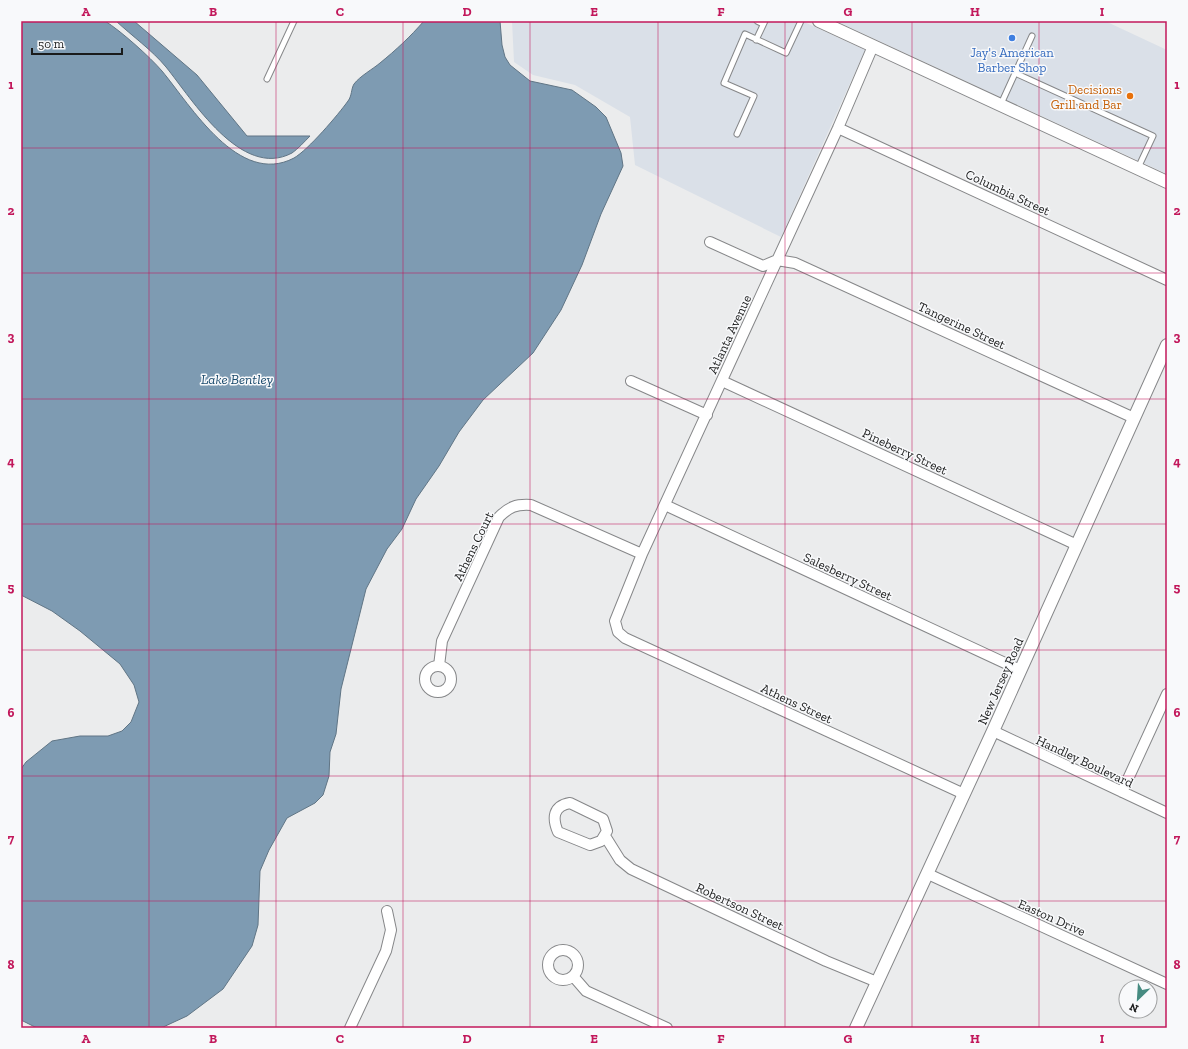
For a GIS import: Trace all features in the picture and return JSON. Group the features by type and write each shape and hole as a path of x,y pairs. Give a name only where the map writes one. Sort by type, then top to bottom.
{"street":[{"path":"819,21 1167,182"},
{"name":"Atlanta Avenue","path":"620,634 615,621 642,554 838,128 873,46"},
{"name":"Columbia Street","path":"838,128 1167,280"},
{"path":"710,242 763,266 777,260"},
{"name":"Tangerine Street","path":"777,260 795,263 1134,418"},
{"name":"New Jersey Road","path":"856,1028 928,874 1167,345"},
{"path":"631,381 707,415"},
{"name":"Pineberry Street","path":"722,381 1077,545"},
{"name":"Athens Court","path":"439,666 442,641 499,517 507,508 520,504 531,505 642,554"},
{"name":"Salesberry Street","path":"665,505 1020,670"},
{"name":"Athens Street","path":"620,634 625,638 964,794"},
{"path":"1122,792 1167,694"},
{"name":"Handley Boulevard","path":"993,731 1167,813"},
{"name":"Robertson Street","path":"605,836 596,844 590,844 558,832 554,823 555,812 564,804 570,803 598,816 606,824 605,836 620,860 631,869 826,961 877,982"},
{"name":"Easton Drive","path":"928,874 1167,984"},
{"path":"350,1028 386,951 391,930 388,911"},
{"path":"573,976 586,991 667,1028"}],"lane":[{"path":"267,79 294,21"},
{"path":"756,40 764,22 757,21"},
{"path":"737,134 754,96 724,82 745,34 786,53 801,21"},
{"path":"1001,105 1032,36"},
{"path":"1015,73 1153,136 1138,168"}],"shaded area":[{"path":"512,21 802,21 865,50 781,237 635,165 630,117 575,85 533,75 514,62"},
{"path":"836,21 1105,21 1167,50 1167,174"}],"water":[{"name":"Lake Bentley","path":"21,21 105,21 112,25 157,65 202,122 218,138 236,152 254,162 274,164 294,158 307,148 348,101 354,84 397,48 424,21 500,21 502,45 505,57 510,65 530,81 572,90 596,107 606,117 621,153 623,166 601,214 582,265 561,310 533,353 483,400 459,432 439,466 416,499 402,529 387,549 366,589 341,689 336,734 330,752 329,776 323,795 315,803 287,818 269,850 260,871 258,925 252,946 223,989 187,1016 161,1028 37,1028 21,1020 21,769 26,762 52,741 80,736 108,736 122,731 131,722 139,702 134,685 120,664 80,631 52,611 21,595"},
{"path":"116,21 134,21 197,75 247,136 310,136 292,153 273,158 254,155 237,146 220,132 204,115 189,98 166,67"}],"place":[{"name":"Jay's American Barber Shop","path":"1012,38"},
{"name":"Decisions Grill and Bar","path":"1130,96"}]}
